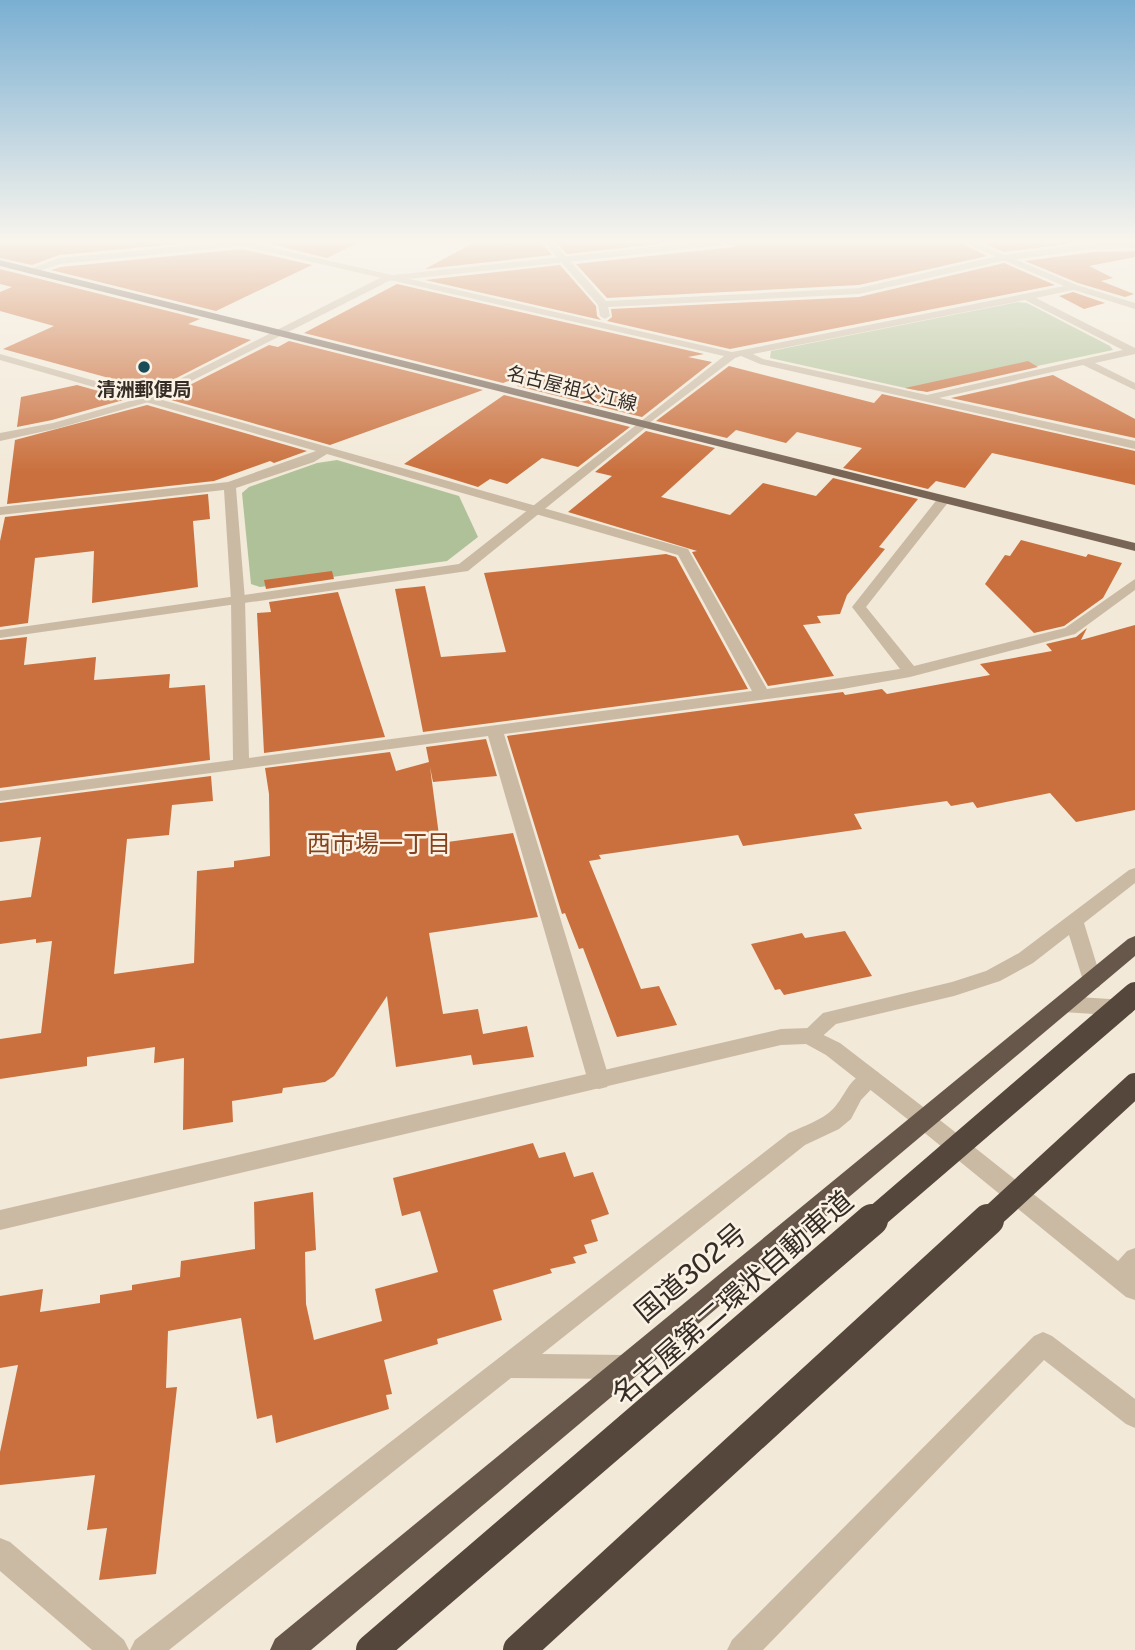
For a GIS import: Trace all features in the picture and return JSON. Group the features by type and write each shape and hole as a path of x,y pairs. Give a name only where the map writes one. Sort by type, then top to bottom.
{"highway":[{"name":"国道302号","path":"286,1650 1135,944"},
{"name":"名古屋第二環状自動車道","path":"372,1650 1135,994"},
{"path":"519,1650 1135,1085"}],"main road":[{"name":"名古屋祖父江線","path":"222,318 1135,547"}],"street":[{"path":"0,436 55,426 148,399 311,318"},
{"path":"570,318 732,355 918,318"},
{"path":"606,318 607,326"},
{"path":"925,398 1133,351 1068,318"},
{"path":"745,354 760,360 1135,445"},
{"path":"0,634 463,568 732,355"},
{"path":"0,357 683,552 762,695"},
{"path":"1085,362 1135,387"},
{"path":"0,511 230,486 310,459 326,450"},
{"path":"230,486 238,600 241,764"},
{"path":"910,672 859,607 944,500"},
{"path":"0,796 762,695 910,672 1070,631 1135,583"},
{"path":"495,731 599,1081"},
{"path":"809,1036 830,1018 954,989 993,976 1026,958 1135,874"},
{"path":"1074,923 1092,982"},
{"path":"1063,1004 1135,1009"},
{"path":"0,1220 781,1037 809,1036 834,1049 1130,1274"},
{"path":"145,1650 797,1139 825,1127 843,1112 853,1094 871,1079"},
{"path":"742,1650 1043,1345 1135,1415"},
{"path":"506,1366 625,1367"},
{"path":"0,1552 114,1650"}],"green space":[{"path":"937,318 1056,318 1113,350 919,391 770,358 771,351"},
{"path":"337,460 459,496 478,537 447,561 260,587 251,584 242,493 249,487 317,463"}],"building":[{"path":"25,318 196,318 200,319 188,324 251,340 147,393 100,380 109,378 3,349 54,326"},
{"path":"332,318 546,318 704,354 688,357 712,362 642,417 517,386 524,381 522,376 503,383 304,333"},
{"path":"611,318 887,318 730,349 607,321"},
{"path":"289,341 483,390 330,445 164,398 269,345 278,347"},
{"path":"1028,361 1038,367 927,392 905,388"},
{"path":"729,366 874,403 882,394 1135,451 1135,485 992,453 965,488 936,481 928,489 843,468 862,448 797,432 786,443 736,430 727,438 656,421"},
{"path":"1053,375 1135,419 1135,438 951,398"},
{"path":"77,385 127,399 17,427 21,397"},
{"path":"504,395 630,427 578,467 542,458 507,484 490,479 478,487 404,464"},
{"path":"147,405 307,451 214,481 7,504 15,440"},
{"path":"646,431 715,448 661,497 730,515 763,483 816,496 833,478 918,499 879,547 885,549 847,595 840,614 817,616 821,623 803,625 834,676 768,686 692,552 697,551 568,512 612,476 595,472"},
{"path":"208,494 210,519 193,521 198,587 92,603 94,551 35,558 28,623 0,627 0,541 5,517"},
{"path":"1021,540 1086,557 1088,554 1122,563 1103,598 1064,626 1034,633 985,584 1005,555 1010,556"},
{"path":"666,554 676,557 748,689 423,732 395,589 425,586 441,657 506,652 484,573"},
{"path":"332,571 334,579 266,589 264,580"},
{"path":"338,592 385,737 264,753 257,613 271,612 269,602"},
{"path":"1135,625 1135,810 1076,822 1050,793 977,808 973,802 951,806 947,801 854,814 862,829 743,846 738,835 599,855 601,859 589,861 641,989 659,986 677,1025 617,1037 583,948 579,949 565,913 562,914 507,736 843,692 845,695 882,689 887,694 990,675 980,664 1052,651 1046,644 1076,637 1087,628 1081,640"},
{"path":"27,637 24,665 96,657 94,680 170,674 169,688 205,685 210,760 0,788 0,640"},
{"path":"486,739 497,776 433,782 430,767 440,843 513,833 538,917 429,933 443,1014 478,1009 483,1034 527,1026 534,1057 473,1065 471,1055 396,1067 387,996 334,1076 325,1082 283,1088 282,1093 232,1101 233,1122 183,1130 184,1058 154,1063 155,1047 87,1057 87,1066 0,1079 0,1039 41,1033 52,941 36,943 36,939 0,944 0,901 31,897 41,837 0,842 0,803 211,776 213,801 172,805 169,835 127,839 114,974 194,963 197,871 234,867 234,861 270,856 269,794 265,768 390,752 396,771 429,762 426,747"},
{"path":"845,931 872,976 784,995 780,989 775,990 751,944 802,933 805,938"},
{"path":"533,1143 539,1158 565,1152 574,1177 593,1172 609,1214 591,1220 598,1241 584,1245 587,1253 573,1257 576,1263 550,1269 552,1273 493,1290 502,1320 437,1339 438,1344 384,1360 392,1394 386,1395 389,1409 276,1443 272,1415 257,1419 241,1318 168,1331 166,1388 177,1387 156,1574 99,1580 107,1528 87,1530 95,1475 0,1485 0,1452 18,1365 0,1368 0,1296 43,1289 40,1312 100,1303 100,1295 132,1290 132,1285 180,1277 181,1261 255,1249 254,1202 313,1192 316,1250 305,1252 306,1304 314,1340 382,1321 375,1289 438,1272 420,1211 402,1216 393,1178"}],"place":[{"name":"清洲郵便局","path":"144,367"}],"district":[{"name":"西市場一丁目","path":"379,843"}]}
